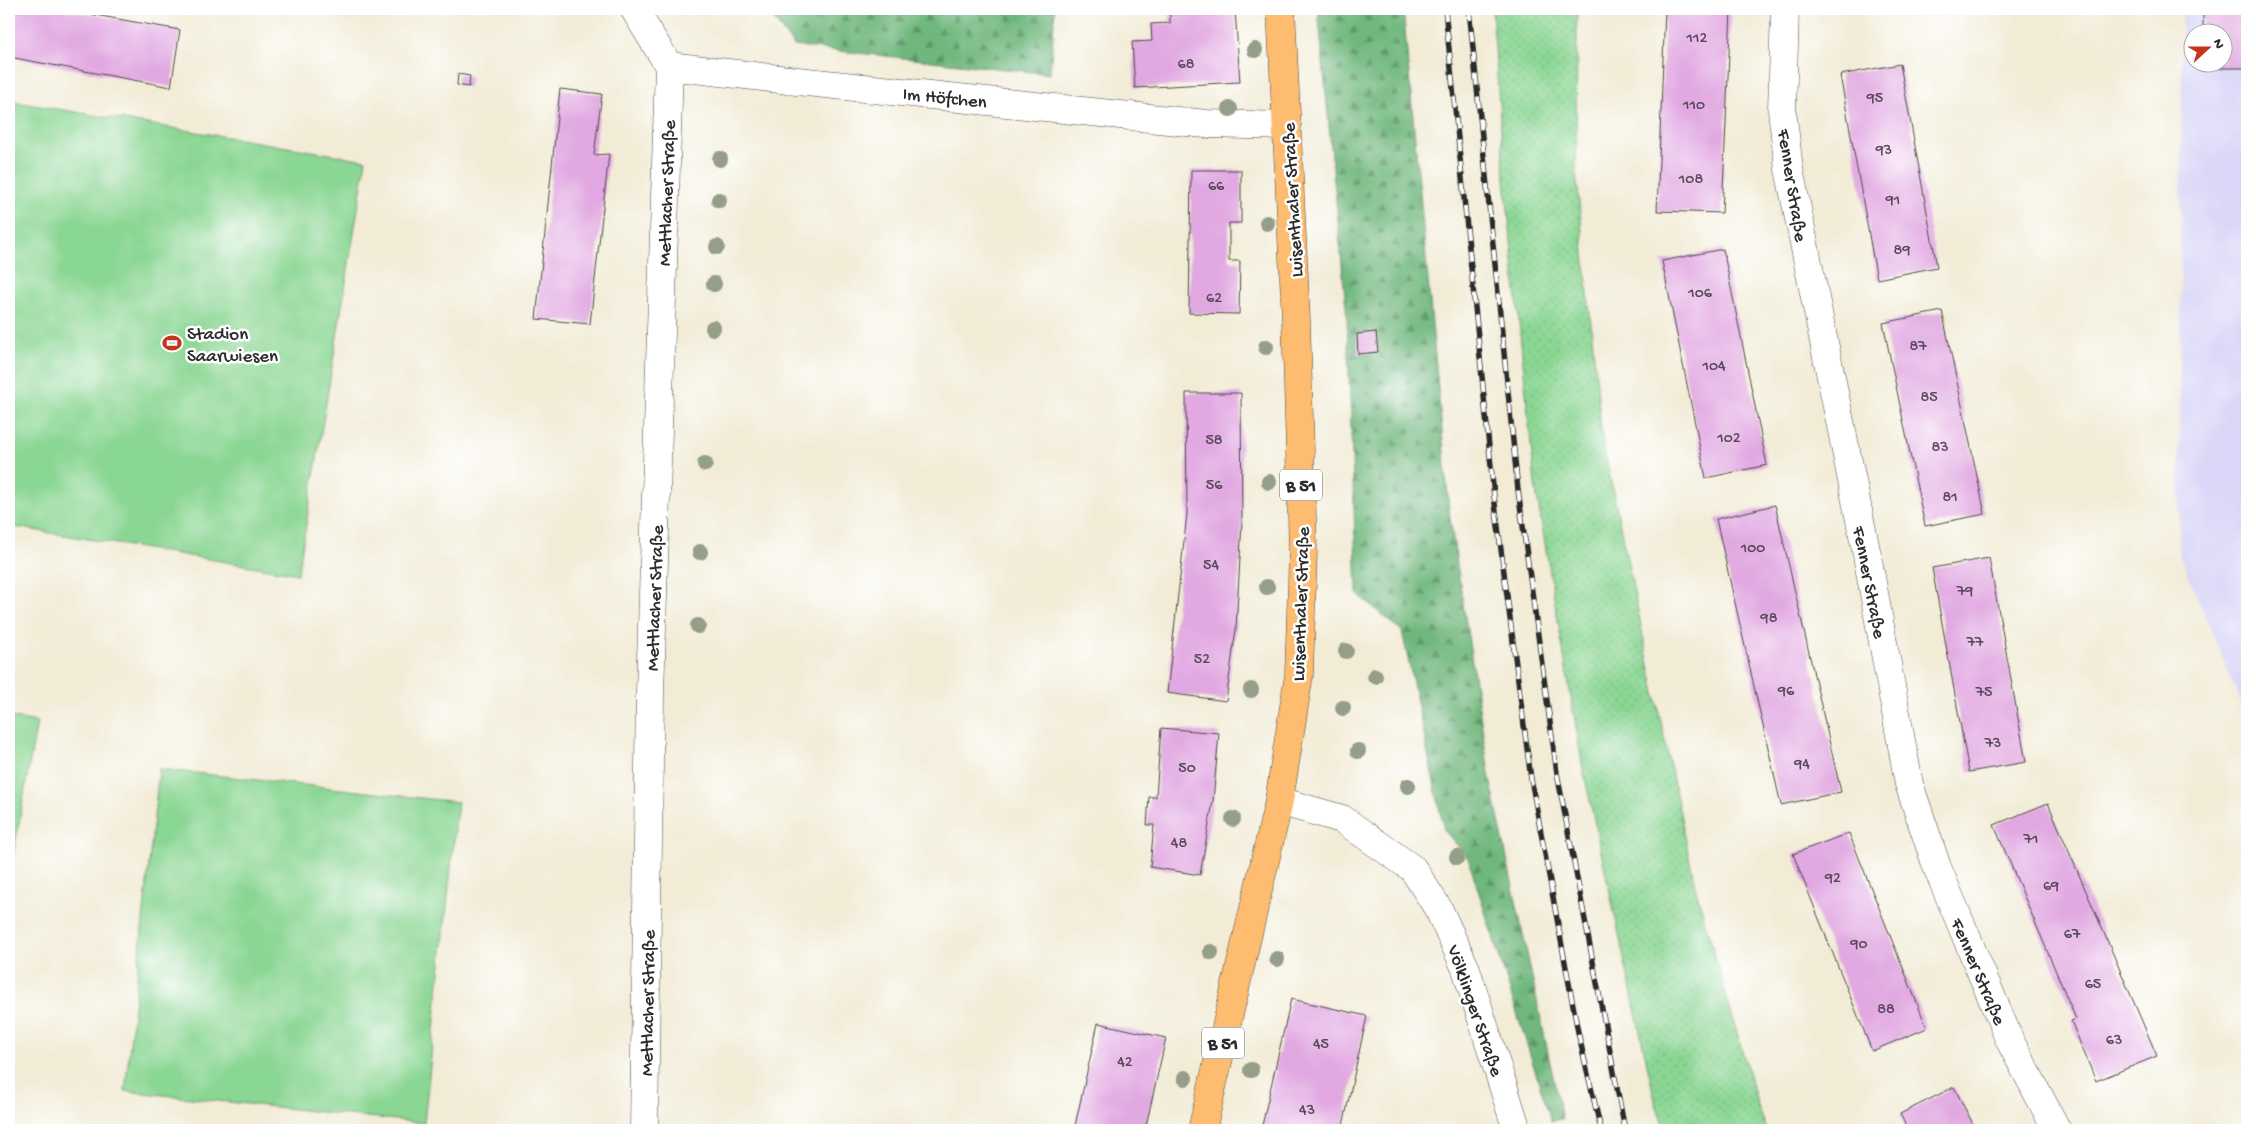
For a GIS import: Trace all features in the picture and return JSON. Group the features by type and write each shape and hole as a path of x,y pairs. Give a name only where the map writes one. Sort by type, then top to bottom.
{"main road":[{"name":"Luisenthaler Straße","path":"1202,1130 1279,801 1299,674 1303,550 1297,329 1281,9"}],"street":[{"path":"634,9 669,66"},
{"name":"Fenner Straße","path":"1785,9 1782,110 1789,169 1797,218 1866,556 1909,784 1937,867 2006,1032 2057,1130"},
{"name":"Im Höfchen","path":"669,66 1206,124 1287,126"},
{"name":"Mettlacher Straße","path":"644,1130 650,694 669,66"},
{"name":"Völklinger Straße","path":"1279,801 1342,819 1413,869 1439,910 1466,969 1517,1130"}],"shaded area":[{"path":"2182,9 2247,9 2247,717 2179,553"}],"green space":[{"path":"766,9 1055,9 1050,74 794,46"},
{"path":"1318,9 1403,9 1450,518 1489,773 1562,1119 1551,1121 1468,858 1444,830 1402,631 1357,594 1347,319"},
{"path":"1492,9 1577,9 1576,170 1602,438 1696,890 1759,1109 1767,1130 1665,1130 1655,1101 1583,769 1535,485 1504,170"},
{"name":"Stadion Saarwiesen","path":"9,101 366,160 298,574 9,526"},
{"path":"9,717 37,722 9,879"},
{"path":"159,769 458,802 424,1123 125,1091"}],"building":[{"path":"9,9 61,9 180,30 171,87 9,57"},
{"path":"405,9 417,9 417,12"},
{"path":"1170,9 1235,9 1240,82 1135,88 1132,42 1152,41 1151,24 1170,23"},
{"path":"1665,9 1731,9 1722,213 1657,211"},
{"path":"2203,9 2247,9 2247,68 2234,68 2234,22 2203,22"},
{"path":"1900,64 1937,267 1877,279 1840,75"},
{"path":"458,74 470,76 469,87 457,85"},
{"path":"560,89 602,94 594,155 609,154 590,324 536,319"},
{"path":"1191,170 1241,170 1241,223 1229,223 1229,261 1240,261 1239,314 1189,313"},
{"path":"1723,249 1767,465 1706,478 1662,261"},
{"path":"1942,311 1985,514 1925,526 1883,323"},
{"path":"1376,332 1378,352 1358,354 1357,334"},
{"path":"1186,393 1241,393 1242,522 1236,629 1226,701 1167,693 1187,514"},
{"path":"1775,505 1841,792 1781,805 1716,519"},
{"path":"1989,558 2026,762 1969,772 1932,568"},
{"path":"2247,719 2247,731 2243,721"},
{"path":"1161,728 1219,733 1213,801 1200,875 1150,867 1154,825 1147,825 1149,797 1156,797"},
{"path":"2048,803 2157,1056 2096,1081 2071,1021 2076,1019 1994,825"},
{"path":"1849,833 1927,1028 1872,1051 1793,854"},
{"path":"1291,999 1367,1016 1342,1130 1261,1130"},
{"path":"1098,1023 1166,1038 1145,1130 1074,1130"},
{"path":"1954,1087 1976,1130 1908,1130 1900,1114"}],"railway":[{"path":"1445,9 1494,496 1531,779 1578,1032 1601,1130"},
{"path":"1469,9 1518,490 1557,773 1625,1130"}],"place":[{"name":"Stadion Saarwiesen","path":"172,343"}]}
